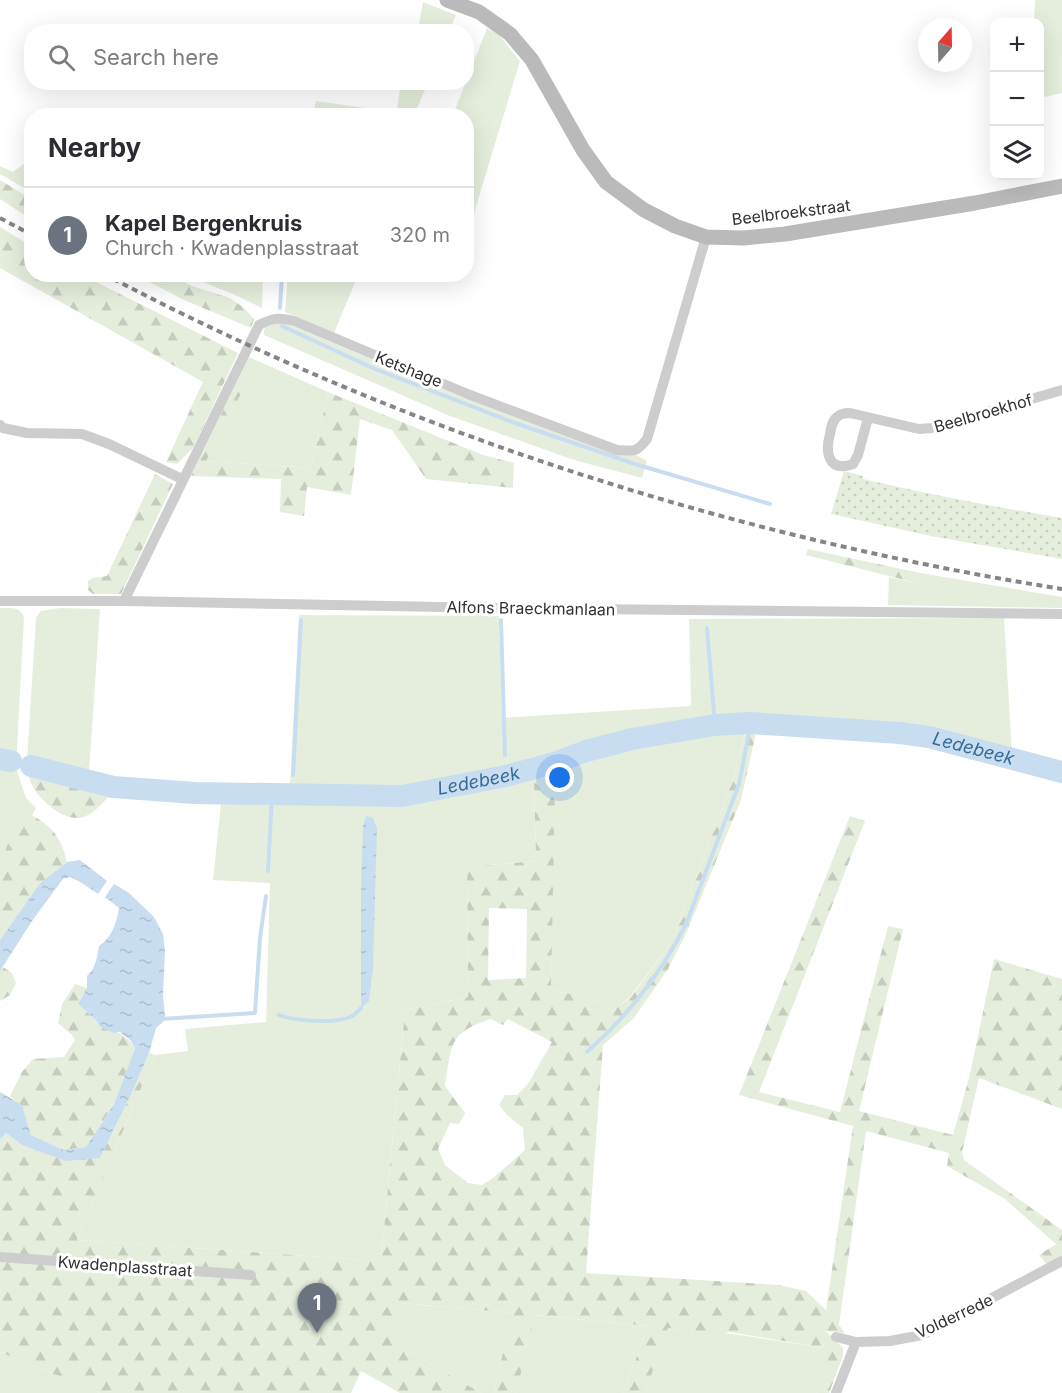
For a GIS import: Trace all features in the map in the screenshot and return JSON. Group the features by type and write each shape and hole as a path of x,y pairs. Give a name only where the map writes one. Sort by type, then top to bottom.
{"street":[{"name":"Beelbroekstraat","path":"447,0 479,12 510,34 517,42 532,60 583,150 606,182 644,210 675,226 706,237 744,238 785,234 1062,190"},
{"name":"Ketshage","path":"124,601 182,478 260,325 270,319 282,318 294,321 470,394 617,450 639,450 647,438 706,237"},
{"name":"Beelbroekhof","path":"868,418 858,455 853,464 841,466 831,461 827,454 827,446 832,424 836,417 843,413 850,413 919,429 932,428 1062,390"},
{"path":"1,428 27,433 82,434 182,478"},
{"name":"Alfons Braeckmanlaan","path":"0,601 1062,614"},
{"name":"Kwadenplasstraat","path":"0,1257 251,1275"},
{"name":"Volderrede","path":"856,1342 890,1341 922,1335 1062,1261"},
{"path":"836,1337 856,1342 836,1393"}],"green space":[{"path":"1035,0 1062,0 1062,93 1044,97 1044,18 1034,18"},
{"path":"423,2 456,15 452,24 419,24"},
{"path":"487,28 499,35 520,61 474,213 474,108 456,108 463,90 474,90 474,61"},
{"path":"400,90 425,90 417,108 397,108"},
{"path":"316,101 365,108 314,108"},
{"path":"24,164 24,188 0,174 0,166 13,172"},
{"path":"0,180 24,195 24,214 0,199"},
{"path":"0,227 24,242 24,281 0,268"},
{"path":"25,282 96,282 238,353 193,448 177,464 166,462 203,382"},
{"path":"149,282 184,282 230,298 254,319 251,328 184,300"},
{"path":"203,282 263,282 262,308"},
{"path":"287,282 355,282 334,333 285,312"},
{"path":"283,322 471,401 619,455 636,455 647,461 642,478 574,460 450,416 264,335 266,327"},
{"path":"249,357 258,361 206,461 311,468 328,392 483,455 514,463 513,488 426,479 392,430 360,419 351,495 307,487 304,516 280,512 281,479 191,476"},
{"path":"258,361 328,392 311,468 205,461"},
{"path":"844,471 863,476 863,479 913,490 1062,518 1062,559 936,537 831,514"},
{"path":"155,474 173,484 121,594 93,594 88,590 88,581 107,576"},
{"path":"808,549 920,573 917,583 806,555"},
{"path":"920,573 1062,597 1062,608 888,605 889,577 917,583"},
{"path":"0,608 21,611 24,618 16,768 26,798 36,808 32,815 23,821 0,865"},
{"path":"60,608 100,609 89,773 27,760 36,618 41,611"},
{"path":"299,615 499,616 502,718 691,706 689,619 1004,618 1012,754 929,731 716,716 685,725 631,733 586,745 550,758 510,765 471,779 354,794 305,789 290,785"},
{"path":"745,733 733,779 671,943 630,997 612,1011 586,996 551,991 554,785 534,783 536,861 467,867 468,997 405,1010 381,1261 77,1240 155,1055 188,1051 185,1029 266,1022 270,883 213,880 221,804 287,803 376,806 453,797 532,778 633,745"},
{"path":"745,733 756,733 741,800 686,934 668,969 634,1018 603,1045 586,1273 779,1285 806,1291 826,1310 853,1126 739,1095 850,816 865,821 759,1092 840,1112 888,926 903,929 859,1111 953,1135 970,1074 994,959 1062,979 1062,1109 979,1078 962,1152 964,1160 1062,1230 1062,1256 1047,1265 1039,1255 1056,1244 1005,1199 947,1166 949,1153 866,1131 839,1325 845,1333 826,1331 843,1348 843,1356 829,1393 816,1393 831,1349 729,1332 723,1334 668,1328 645,1393 623,1393 648,1326 535,1315 516,1393 494,1393 512,1313 401,1303 394,1343 481,1393 400,1393 361,1371 351,1393 100,1393 0,1352 0,1140 6,1133 22,1145 100,1158 149,1053 155,1055 77,1240 381,1261 405,1010 468,997 467,867 536,861 534,783 555,785 551,991 586,996 612,1011 631,997 671,943 733,779","holes":["489,908 527,909 526,978 488,980","491,1019 503,1025 508,1019 552,1042 528,1084 517,1095 505,1095 499,1105 523,1128 525,1150 482,1185 468,1183 445,1165 438,1149 450,1123 459,1124 465,1113 445,1086 454,1043 466,1030"]},
{"path":"27,760 115,781 202,786 296,785 305,789 304,804 221,804 113,792 89,815 79,818 71,817 55,810 40,797 30,782"},
{"path":"32,815 56,834 67,862 40,883 0,940 0,865 7,846 23,821"},
{"path":"3,967 12,973 16,983 10,995 0,1001 0,971"},
{"path":"75,984 87,988 78,1004 96,1020 100,1027 120,1034 128,1039 135,1048 114,1104 86,1147 64,1150 31,1135 22,1106 10,1096 22,1072 33,1059 64,1057 75,1040 58,1023 62,1004"},
{"path":"400,1303 513,1313 494,1393 481,1393 394,1343"},
{"path":"534,1315 648,1326 623,1393 516,1393"},
{"path":"667,1328 733,1334 832,1349 816,1393 645,1393"},
{"path":"0,1352 100,1393 0,1393"}],"water":[{"path":"366,816 373,818 377,828 373,968 369,1001 361,1008 361,889 363,826"},
{"path":"80,860 107,881 98,894 70,877 63,879 32,921 0,971 0,940 40,883 67,862"},
{"path":"114,884 129,893 154,917 163,934 165,1016 163,1022 156,1028 149,1053 134,1088 100,1158 66,1161 22,1145 6,1133 0,1140 0,1092 22,1105 31,1135 64,1150 86,1147 114,1104 135,1048 130,1040 120,1032 114,1033 100,1027 96,1020 78,1004 87,988 87,976 94,966 99,946 111,934 117,918 119,908 105,897"}],"waterway":[{"path":"280,308 282,282"},
{"path":"282,326 375,369 512,422 635,464 770,504"},
{"path":"293,775 301,620"},
{"path":"501,620 505,755"},
{"path":"707,628 715,725"},
{"path":"587,1052 630,1009 666,960 686,924 739,784 751,723"},
{"name":"Ledebeek","path":"31,766 113,787 195,793 402,796 506,776 632,739 715,725 751,723 929,737 1062,772"},
{"name":"Ledebeek","path":"0,759 11,761"},
{"path":"268,871 272,795"},
{"path":"161,1019 255,1013 260,938 266,896"},
{"path":"279,1015 325,1021 343,1019 361,1008"}],"railway":[{"path":"0,218 24,231"},
{"path":"120,282 218,331 333,382 451,429 570,471 691,508 814,540 937,567 1062,589"}],"place":[{"name":"Kapel Bergenkruis","path":"317,1333"}]}
